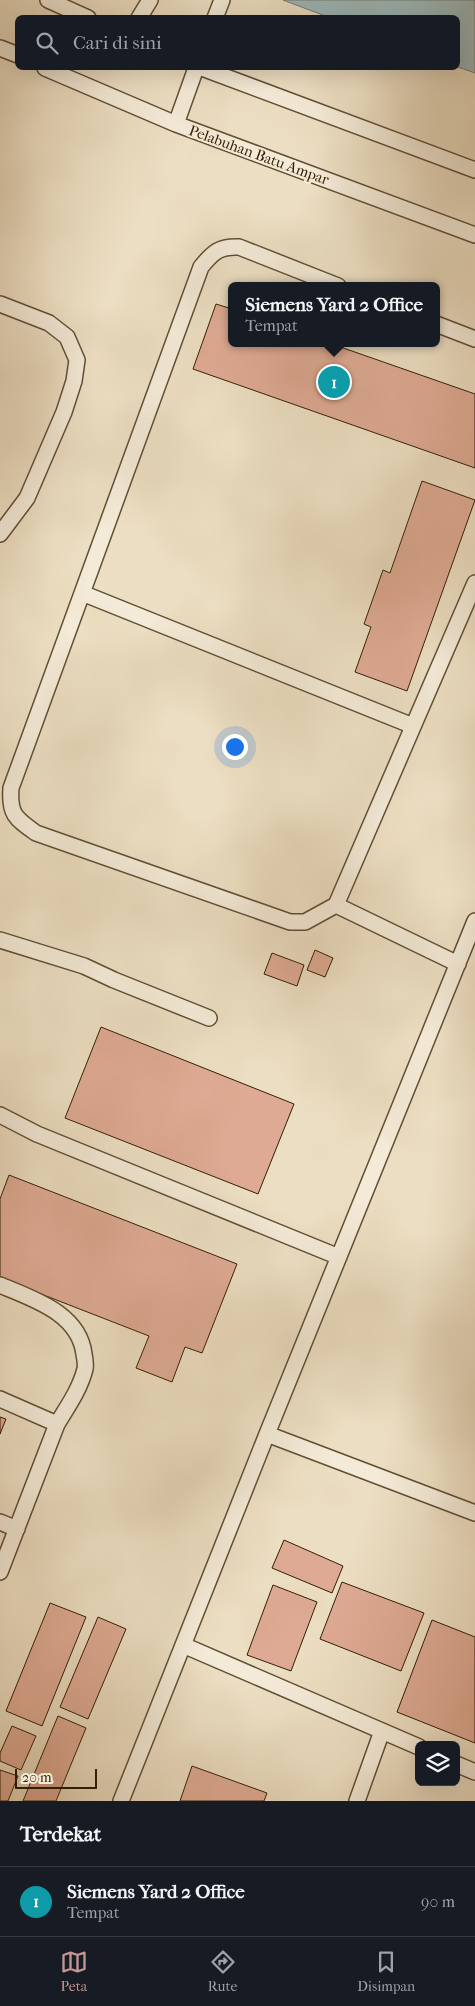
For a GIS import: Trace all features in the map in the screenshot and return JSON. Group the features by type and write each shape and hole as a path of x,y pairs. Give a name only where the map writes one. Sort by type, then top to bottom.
{"lane":[{"path":"48,0 81,15"},
{"path":"141,15 150,0"},
{"path":"216,15 222,0"},
{"path":"0,48 15,54"},
{"name":"Pelabuhan Batu Ampar","path":"50,70 176,124 475,235"},
{"path":"176,124 195,70"},
{"path":"207,70 475,170"},
{"path":"328,282 239,247 224,247 212,252 201,267 11,788 9,807 18,820 36,833 290,922 305,922 336,904 475,583"},
{"path":"0,304 49,323 67,337 77,360 74,381 64,412 27,498 0,534"},
{"path":"440,326 475,339"},
{"path":"82,593 413,726"},
{"path":"336,904 458,964"},
{"path":"121,1801 267,1434 475,922"},
{"path":"0,940 84,966 209,1018"},
{"path":"0,1115 37,1134 339,1257"},
{"path":"0,1285 47,1305 68,1321 83,1340 86,1367 78,1388 57,1424 0,1572"},
{"path":"0,1399 57,1424"},
{"path":"267,1434 475,1513"},
{"path":"0,1522 17,1529"},
{"path":"183,1645 415,1745"},
{"path":"357,1801 382,1731"},
{"path":"460,1766 475,1772"}],"water":[{"path":"283,0 475,0 475,73 460,68 460,15 323,15"}],"building":[{"path":"216,304 228,308 228,347 340,347 475,394 475,468 193,369"},
{"path":"422,481 475,500 407,691 355,672 371,627 364,624 383,570 390,573"},
{"path":"315,950 333,958 325,977 307,970"},
{"path":"272,953 304,965 297,986 264,974"},
{"path":"101,1027 294,1104 258,1194 65,1118"},
{"path":"9,1175 237,1264 202,1353 185,1347 172,1382 136,1368 149,1336 0,1278 0,1199"},
{"path":"0,1417 6,1419 0,1434"},
{"path":"284,1540 343,1566 332,1593 272,1568"},
{"path":"342,1582 424,1613 401,1671 320,1639"},
{"path":"273,1585 317,1602 291,1671 247,1655"},
{"path":"50,1603 86,1617 42,1726 6,1711"},
{"path":"98,1617 126,1629 88,1719 60,1707"},
{"path":"432,1620 475,1637 475,1743 397,1712"},
{"path":"58,1716 86,1728 56,1801 23,1801"},
{"path":"12,1726 36,1736 21,1770 0,1761 0,1753"},
{"path":"192,1766 267,1793 264,1801 180,1801"},
{"path":"0,1770 18,1776 8,1801 0,1801"}],"place":[{"name":"Siemens Yard 2 Office","path":"334,382"}]}
